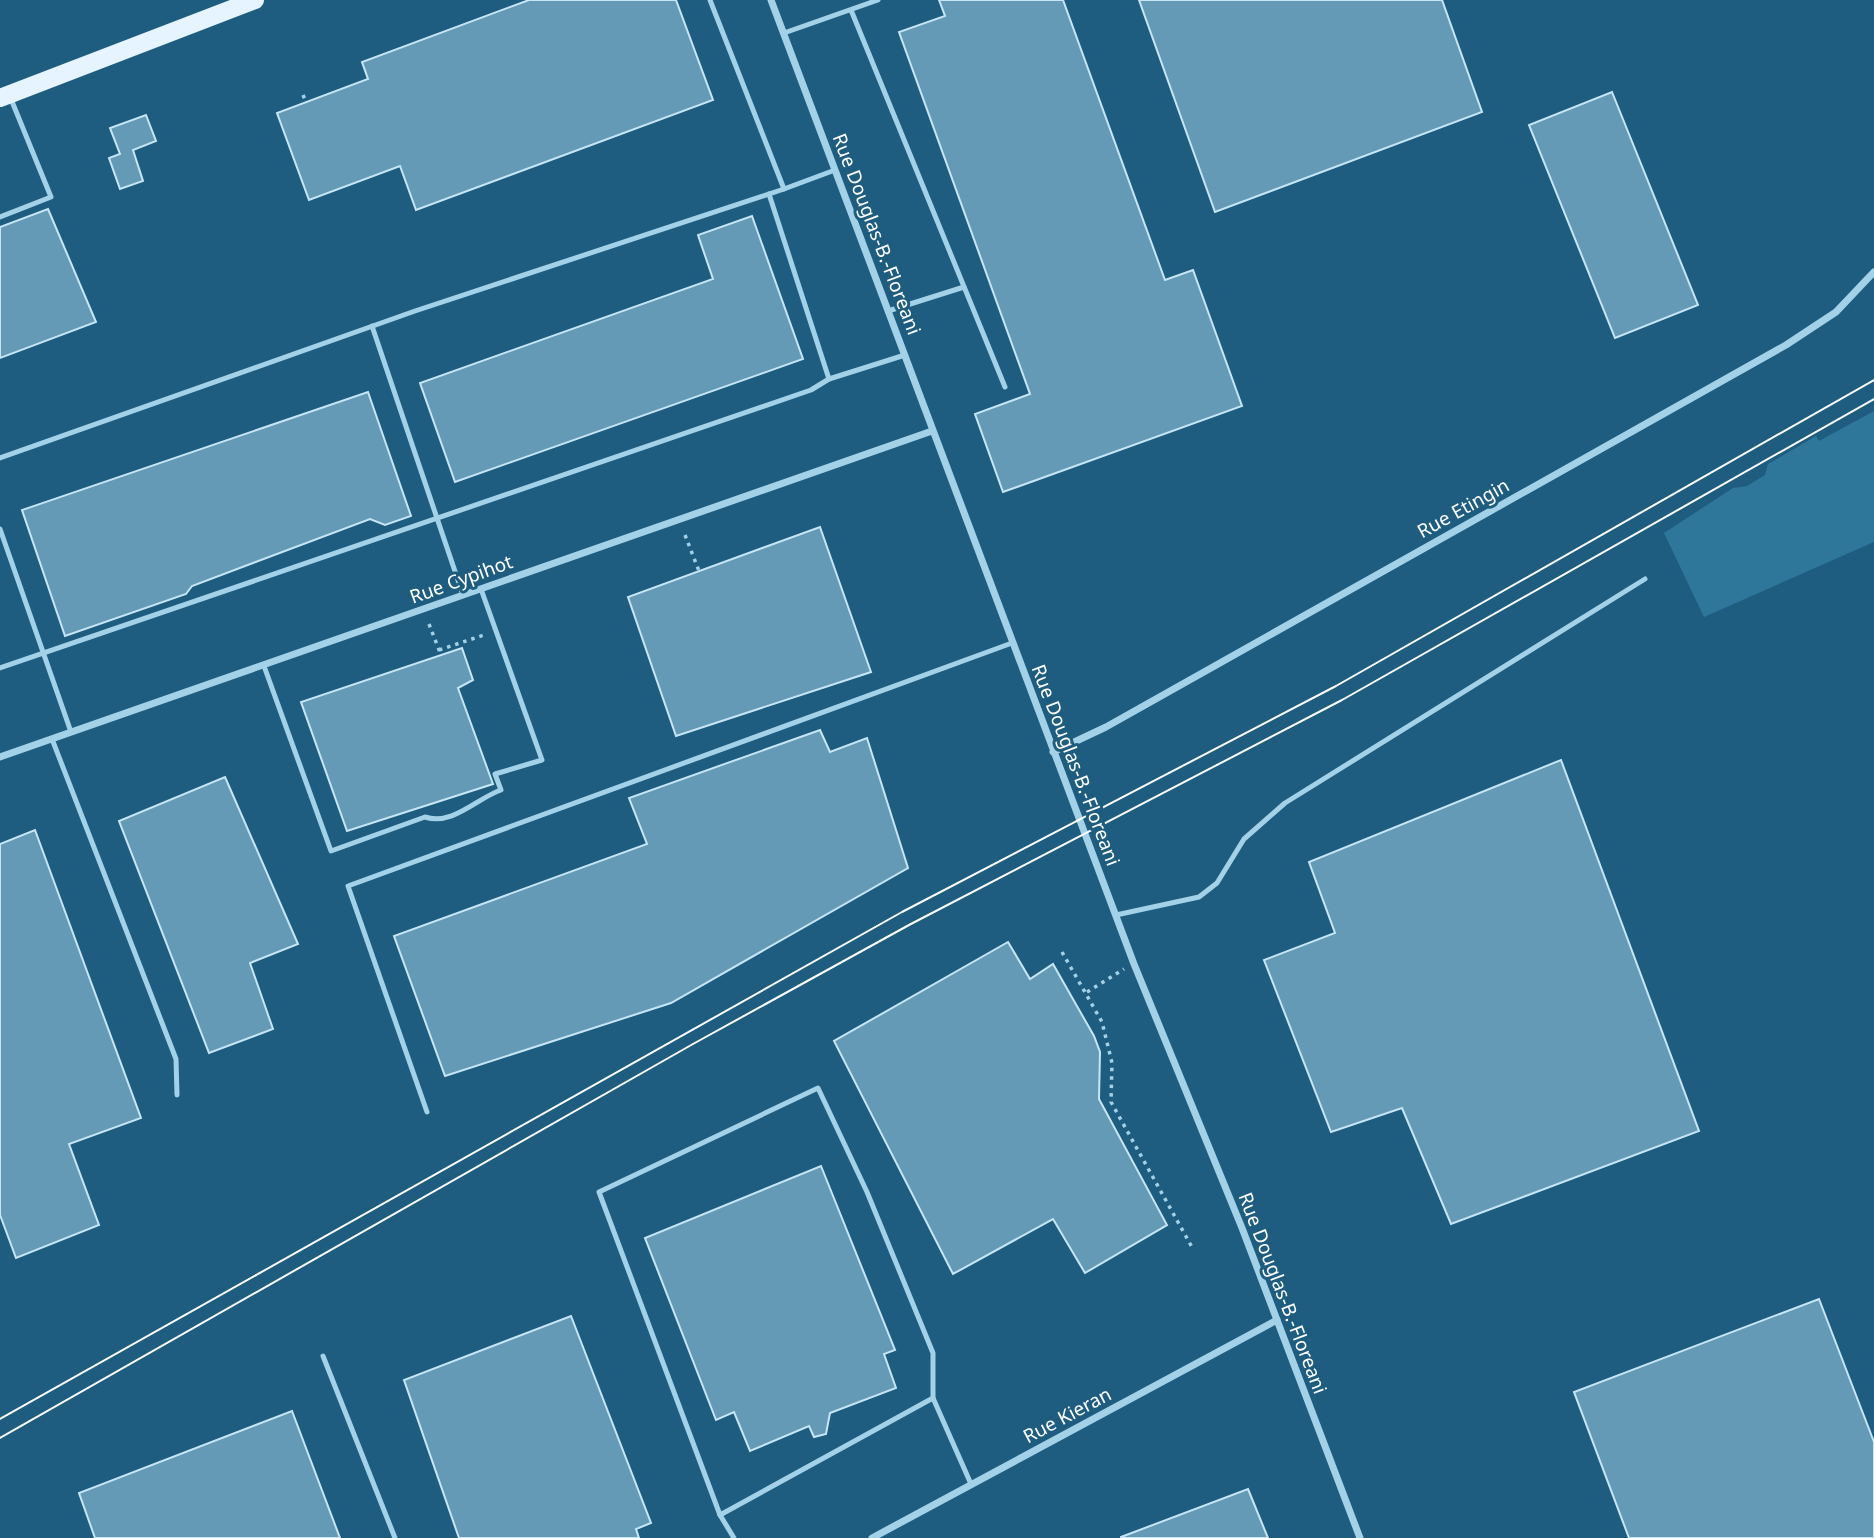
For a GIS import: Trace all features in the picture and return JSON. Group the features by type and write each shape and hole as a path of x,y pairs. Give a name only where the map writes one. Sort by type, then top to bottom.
{"main road":[{"path":"5,96 255,0"}],"street":[{"name":"Rue Douglas-B.-Floreani","path":"771,0 1134,964 1277,1320 1360,1538"},
{"name":"Rue Etingin","path":"1054,752 1118,720 1786,345 1836,312 1874,272"},
{"name":"Rue Cypihot","path":"0,757 932,431"},
{"name":"Rue Kieran","path":"872,1538 1277,1320"}],"lane":[{"path":"710,0 784,189"},
{"path":"784,33 878,0"},
{"path":"850,10 1005,387"},
{"path":"0,217 51,197 5,96"},
{"path":"0,458 372,326 835,170"},
{"path":"769,194 829,379"},
{"path":"888,311 964,287"},
{"path":"372,326 463,595"},
{"path":"0,668 811,390 829,379 905,355"},
{"path":"0,529 71,732"},
{"path":"1116,915 1199,897 1217,883 1244,839 1285,803 1645,579"},
{"path":"264,666 331,851 425,817 434,820 476,806 482,797 501,790 495,774 542,760 481,589"},
{"path":"427,1112 348,886 1012,643"},
{"path":"52,739 176,1059 177,1095"},
{"path":"734,1538 720,1515 599,1192 818,1088 867,1192 933,1353 933,1398 971,1484"},
{"path":"323,1356 395,1538"},
{"path":"720,1515 933,1398"}],"path":[{"path":"303,95 306,102"},
{"path":"685,535 699,571"},
{"path":"429,624 440,653 484,635"},
{"path":"1062,952 1102,1021 1112,1063 1111,1102 1193,1249"},
{"path":"1087,992 1134,964"}],"shaded area":[{"path":"1874,411 1874,542 1704,617 1664,533 1733,488 1747,486 1765,475 1768,464 1816,436 1819,441"}],"building":[{"path":"529,0 676,0 713,100 416,210 400,166 309,200 277,113 368,79 362,62"},
{"path":"939,0 1063,0 1165,280 1193,270 1242,406 1003,492 975,414 1030,394 899,32 945,16"},
{"path":"1139,0 1442,0 1482,112 1215,212"},
{"path":"1612,92 1698,305 1615,338 1529,125"},
{"path":"146,115 156,141 133,150 143,181 120,189 109,158 120,154 110,128"},
{"path":"48,209 96,322 0,358 0,227"},
{"path":"752,216 803,359 455,482 420,383 713,279 698,235"},
{"path":"368,392 411,516 385,525 370,519 192,586 186,594 65,636 22,510"},
{"path":"820,527 871,672 676,736 628,597"},
{"path":"462,648 473,680 458,688 493,784 347,831 301,702"},
{"path":"820,730 830,752 867,738 908,868 671,1003 445,1076 394,936 647,844 629,798"},
{"path":"1561,760 1699,1131 1451,1224 1402,1108 1331,1132 1264,960 1335,933 1309,862"},
{"path":"225,777 298,944 250,963 273,1029 209,1053 119,821"},
{"path":"35,830 141,1118 69,1144 99,1225 16,1258 0,1215 0,844"},
{"path":"1008,942 1030,979 1053,964 1094,1036 1100,1052 1099,1099 1167,1225 1085,1273 1053,1219 953,1274 834,1041"},
{"path":"821,1166 895,1350 884,1354 896,1388 830,1413 826,1434 814,1437 809,1426 750,1451 734,1412 716,1420 645,1238"},
{"path":"1819,1299 1874,1442 1874,1538 1629,1538 1574,1392"},
{"path":"571,1316 651,1523 636,1529 639,1538 459,1538 404,1380"},
{"path":"292,1411 340,1538 95,1538 79,1493"},
{"path":"1248,1489 1268,1538 1121,1538 1121,1537"}],"tram line":[{"path":"0,1419 902,912 1336,686 1874,380"},
{"path":"0,1438 693,1044 909,925 1342,700 1874,399"}]}
